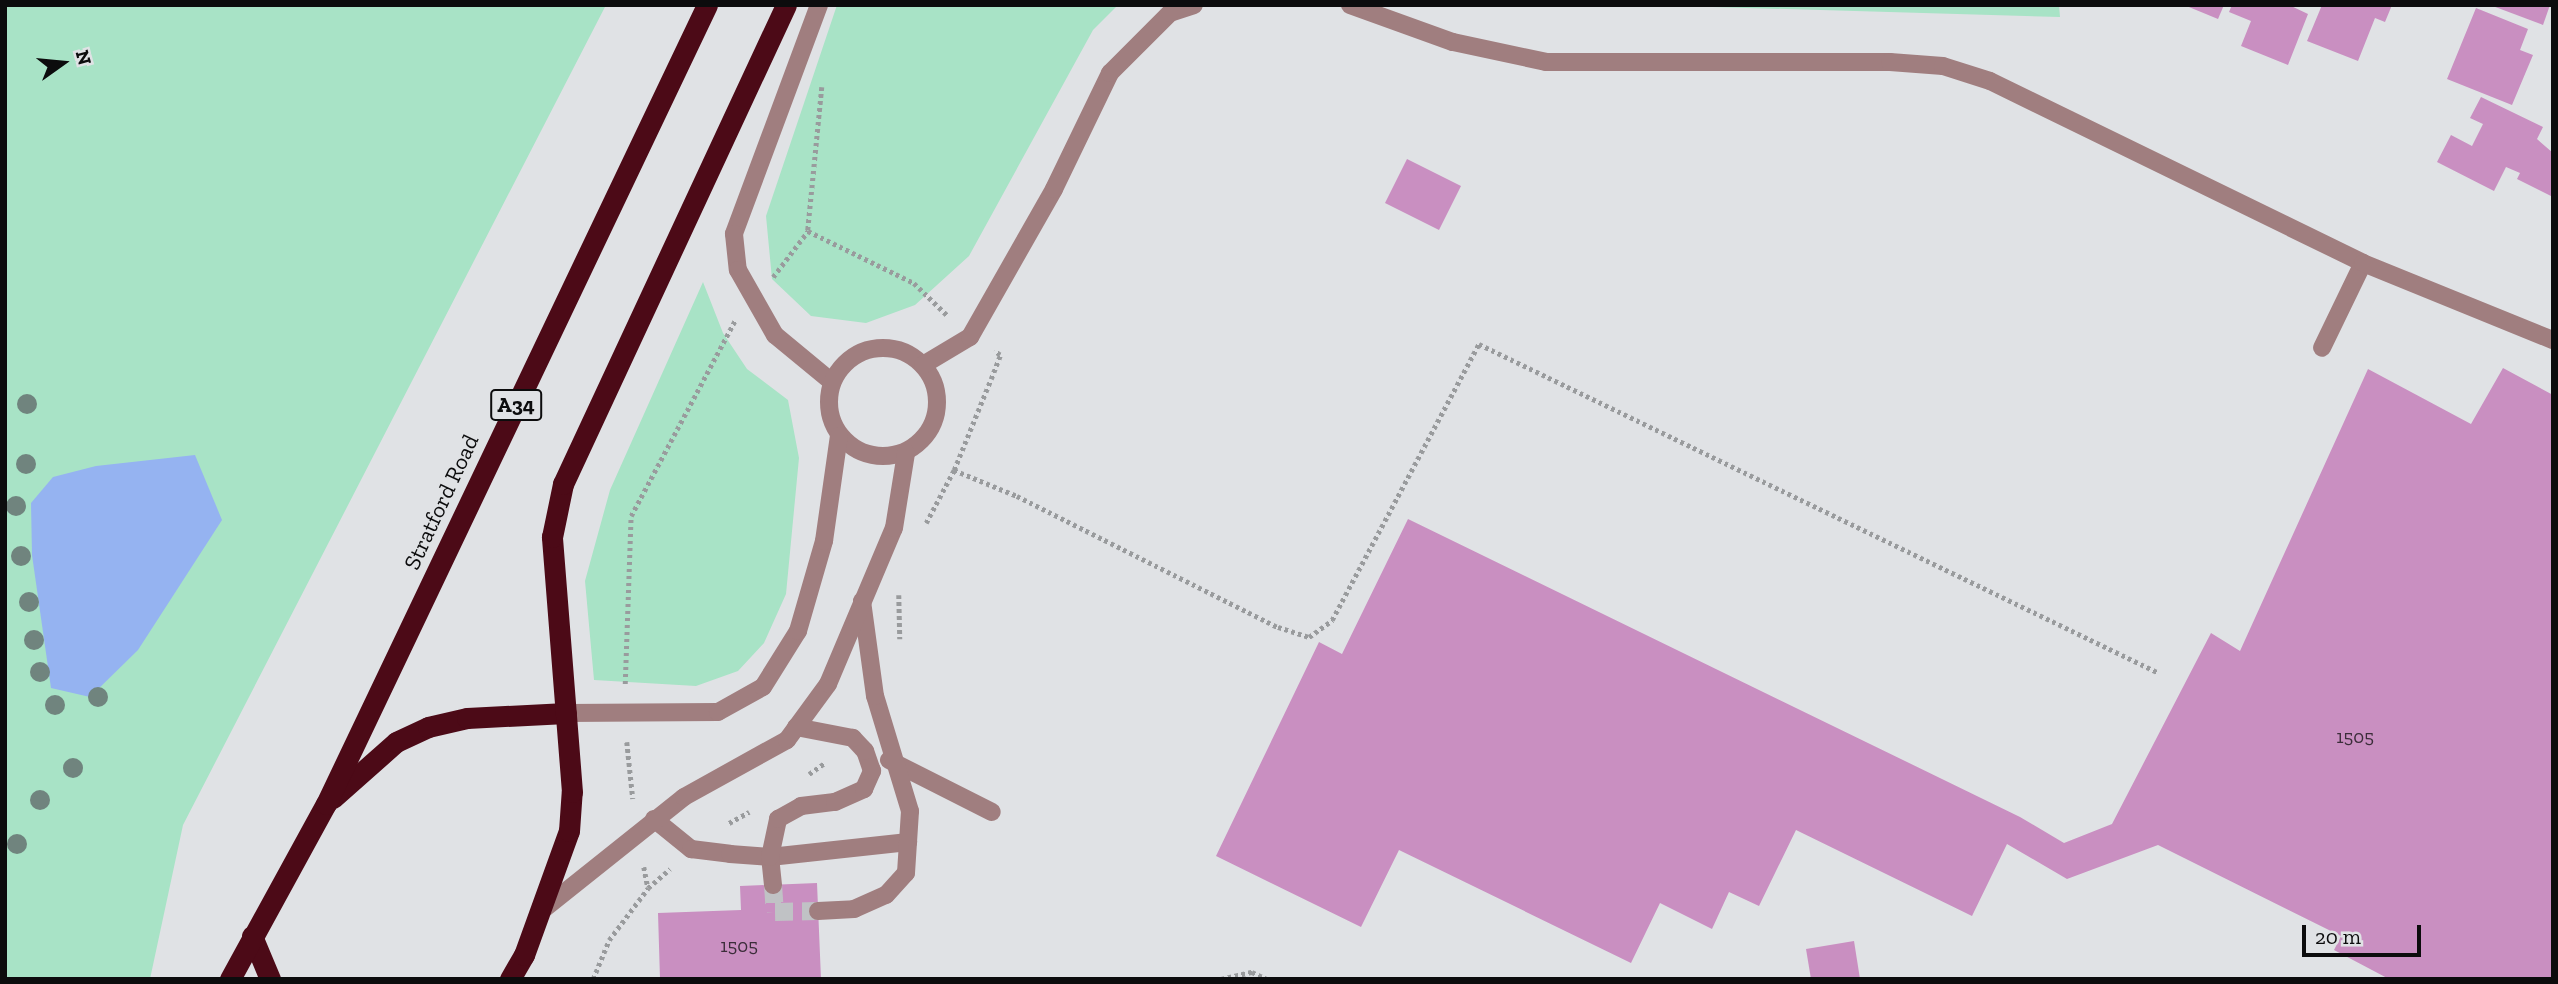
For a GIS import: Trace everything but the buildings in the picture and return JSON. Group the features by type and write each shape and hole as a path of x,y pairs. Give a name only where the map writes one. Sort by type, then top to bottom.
{"highway":[{"name":"Stratford Road","path":"230,979 326,804 707,5"},
{"path":"510,979 540,912 569,831 572,792 552,537 563,484 786,5"},
{"name":"A34","path":"326,804 396,741 428,727 467,718 566,713"},
{"path":"252,936 270,979"}],"lane":[{"path":"819,5 734,234 738,270 750,298 775,335 832,382"},
{"path":"923,365 970,337 1054,189 1110,73 1170,13 1194,5"},
{"path":"1350,5 1453,42 1546,62 1890,62 1943,66 1990,81 2363,263 2553,340"},
{"path":"2322,348 2363,263"},
{"path":"566,713 624,715 718,712 763,687 797,631 824,541 839,436 829,413 832,382 858,353 877,348 905,352 923,365 938,396 937,415 928,434 906,453 888,457 867,455 839,436"},
{"path":"540,912 654,818 787,740 828,684 894,528 906,453"},
{"path":"818,911 854,909 886,895 906,873 910,811 875,696 862,601"},
{"path":"796,727 859,744 992,812"},
{"path":"773,885 770,857 778,819 802,806 835,802 864,789 872,771 859,744"},
{"path":"654,818 691,849 770,857 908,842"}],"path":[{"path":"648,888 636,833 624,715 631,516 750,298 776,274 808,231 823,77"},
{"path":"808,231 914,283 970,337 1000,355 954,470 924,528"},
{"path":"954,470 1278,627 1309,637 1332,620 1479,344 2159,673"},
{"path":"899,588 900,642"},
{"path":"800,780 848,746 859,744"},
{"path":"593,979 610,940 648,888 691,849 758,806"},
{"path":"1221,979 1252,972 1267,979"}],"green space":[{"path":"5,5 606,5 183,825 150,979 5,979"},
{"path":"837,5 1118,5 1093,30 969,256 915,305 866,323 811,316 772,279 766,216"},
{"path":"1645,5 2059,5 2060,17"},
{"path":"703,282 723,333 747,369 788,400 799,458 786,594 764,643 738,671 696,686 594,680 585,581 610,490"}],"water":[{"path":"195,455 222,520 138,650 90,697 51,688 32,555 31,503 53,477 96,466"}],"tunnel":[{"path":"773,885 775,912 818,911"}]}
